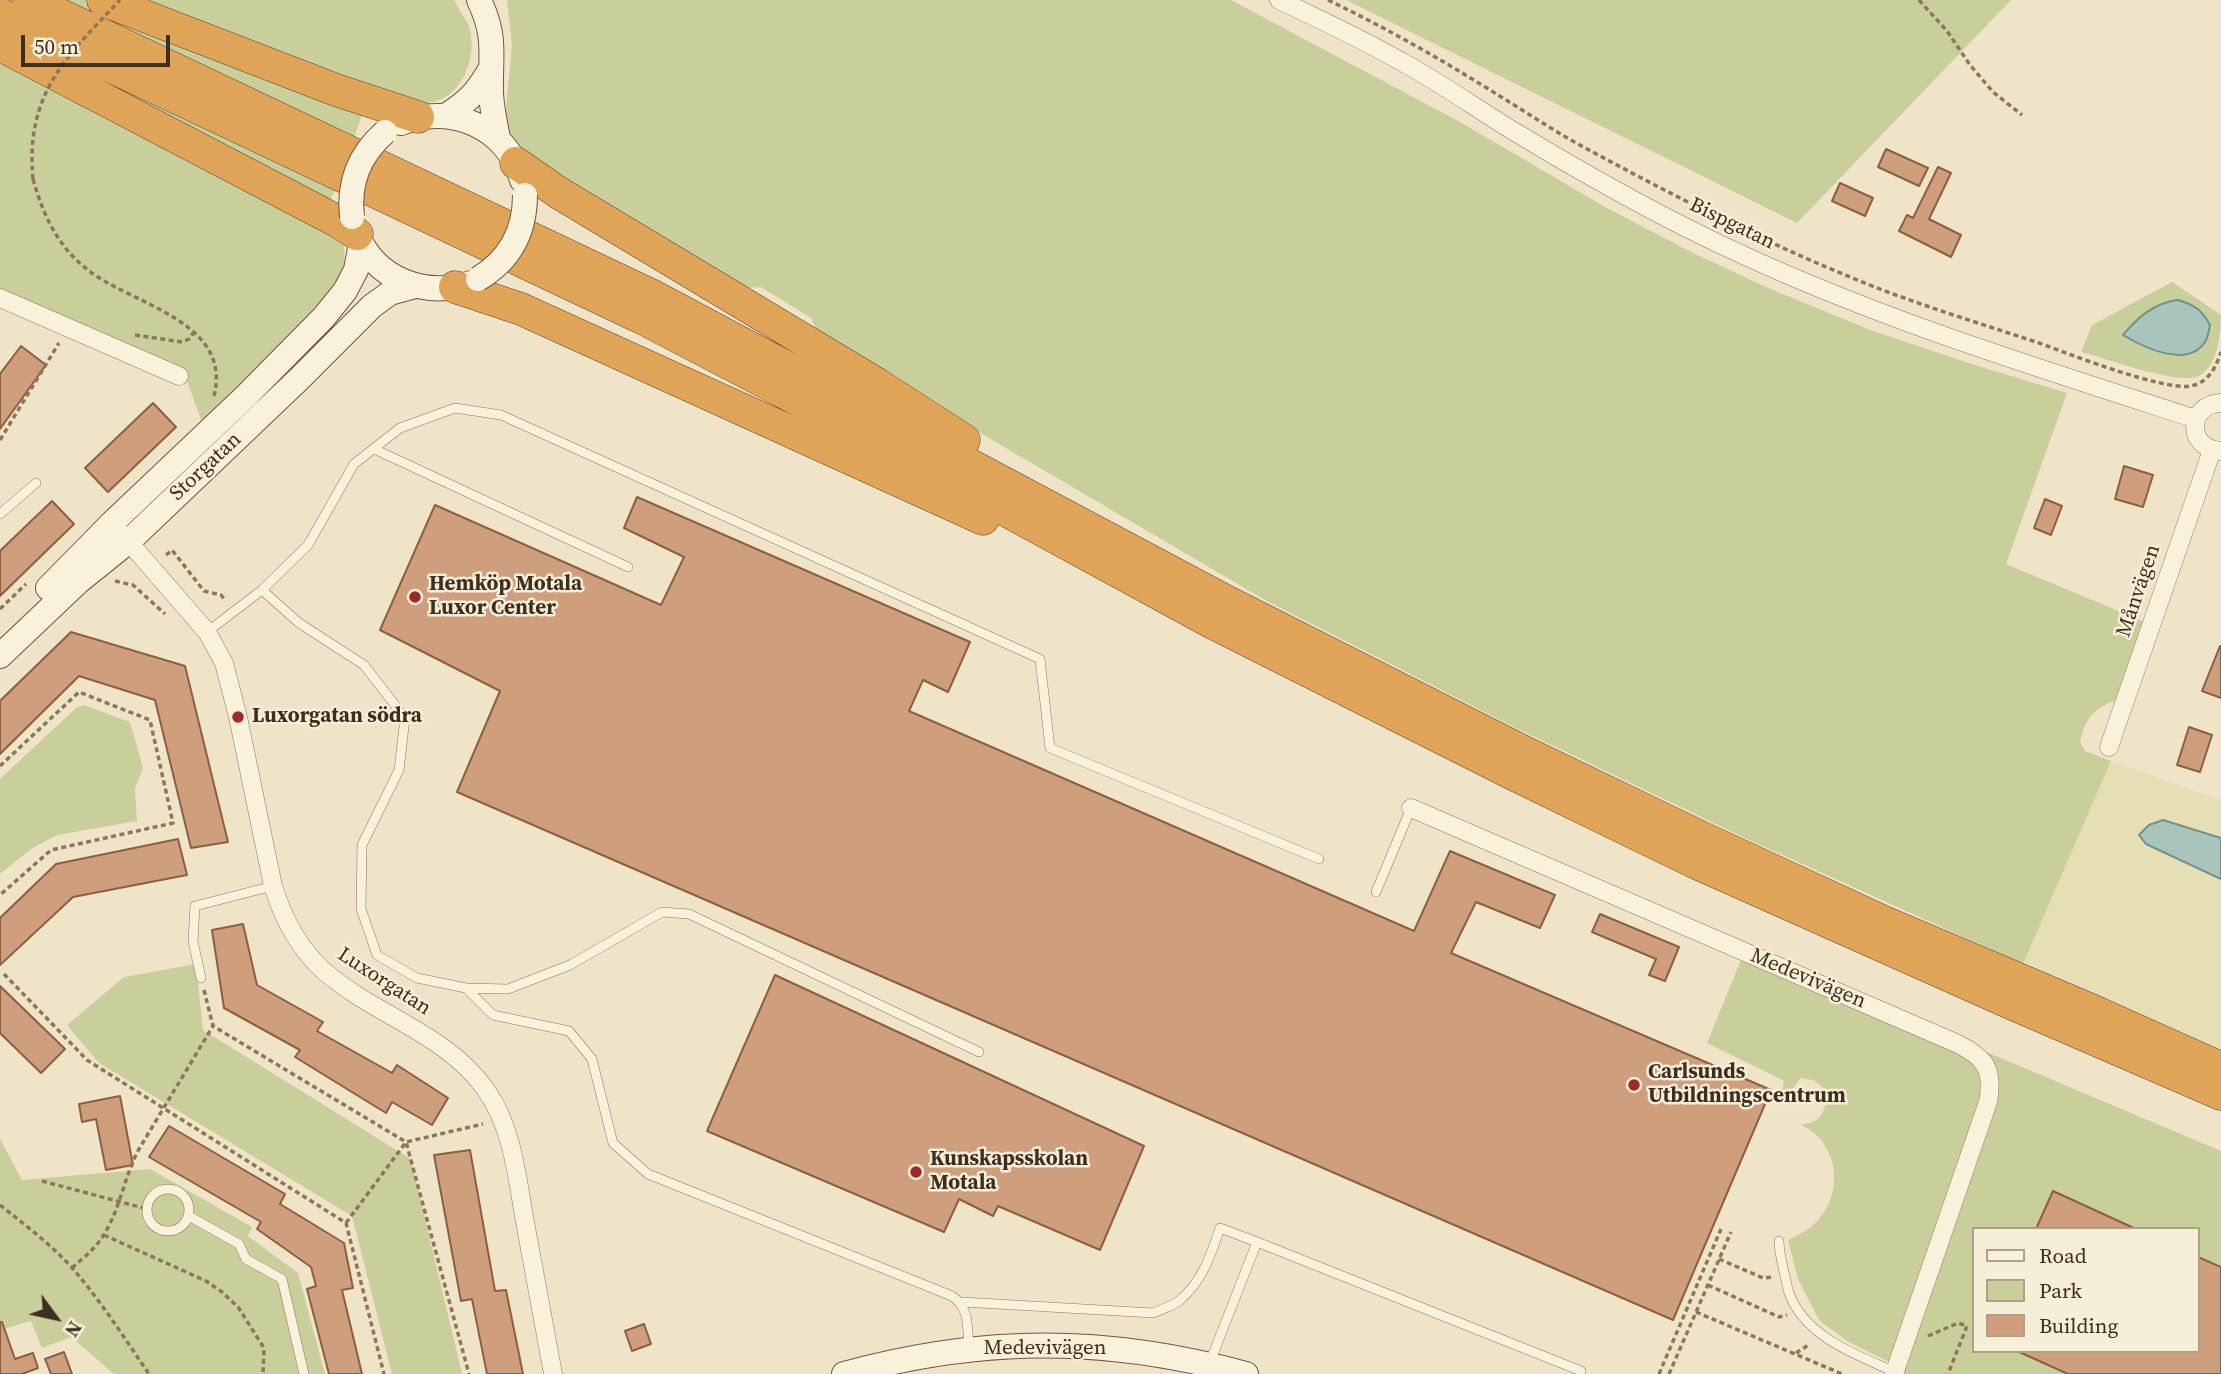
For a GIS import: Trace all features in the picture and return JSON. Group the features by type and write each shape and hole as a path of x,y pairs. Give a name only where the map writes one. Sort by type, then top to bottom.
{"highway":[{"path":"29,0 655,296 1370,675 1705,839 1884,922 2221,1068"},
{"path":"103,0 336,90 433,116"},
{"path":"0,14 642,318 904,454 1211,622 1513,774 1694,862 2221,1094"},
{"path":"0,45 356,231"},
{"path":"507,151 583,208 877,384 961,438 1056,510"},
{"path":"467,283 1211,622"}],"main road":[{"path":"479,0 491,31 493,45 491,97 507,151 525,195 524,218 511,249 497,266 467,283 435,289 399,280 371,258 356,231 351,198 357,170 366,153 385,132 401,123 433,116 466,102 478,91 491,68"},
{"path":"433,116 474,122 507,151"},
{"name":"Storgatan","path":"0,656 78,582 120,532 246,396 324,317 345,291 356,270 356,231"},
{"name":"Storgatan","path":"0,634 298,380 372,306 390,293 415,286"},
{"name":"Medevivägen","path":"844,1374 936,1353 1033,1345 1088,1346 1146,1352 1246,1374"}],"street":[{"name":"Bispgatan","path":"1279,0 1401,61 1622,195 1782,274 1922,328 2196,419"},
{"path":"0,298 179,376"},
{"path":"2217,451 2205,447 2196,435 2196,419 2208,405 2220,400"},
{"name":"Månvägen","path":"2109,747 2217,451"},
{"name":"Luxorgatan","path":"120,532 207,632 223,663 230,683 273,886 280,909 292,933 323,971 341,985 451,1053 476,1077 497,1107 512,1151 553,1374"},
{"name":"Medevivägen","path":"1410,808 1956,1043 1978,1055 1990,1076 1988,1102 1894,1373"}],"lane":[{"path":"207,632 262,590 308,545 354,464 400,428 454,408 501,415 1040,659 1050,748 1319,859"},
{"path":"374,449 628,567"},
{"path":"0,514 36,484"},
{"path":"262,590 299,623 364,666 405,718 399,769 362,845 361,909 377,955 417,978 466,988 508,989 570,965 662,912 689,914 979,1052"},
{"name":"Medevivägen","path":"1376,892 1410,808"},
{"path":"201,978 193,941 195,906 273,886"},
{"path":"466,988 493,1014 569,1031 592,1059 613,1143 648,1174 952,1296 961,1303 966,1315 970,1349"},
{"path":"172,1189 184,1196 190,1209 186,1222 175,1231 161,1231 150,1222 147,1209 158,1191 172,1189"},
{"path":"189,1216 239,1244 246,1259 282,1279 304,1374"},
{"path":"961,1303 1153,1313 1177,1303 1198,1281 1213,1250 1220,1227 1580,1371"},
{"path":"1779,1241 1779,1252 1790,1295 1799,1311 1834,1343 1894,1373"},
{"path":"1209,1364 1257,1242"}],"path":[{"path":"33,179 33,137 44,94 77,45 120,0"},
{"path":"1328,0 1381,26 1586,148 1707,212 1851,277 1946,313 2179,386 2191,386 2209,376 2219,366 2221,352"},
{"path":"1919,0 1947,31 1969,65 1993,92 2022,115"},
{"path":"0,440 68,328"},
{"path":"110,581 133,585 168,618"},
{"path":"0,766 79,692 150,720 173,823 51,850 0,895"},
{"path":"4,974 87,1060 346,1223 384,1374"},
{"path":"201,978 213,1026 406,1142 469,1374"},
{"path":"72,1268 104,1235 131,1164 213,1026"},
{"path":"480,1113 487,1129"},
{"path":"346,1223 406,1142 485,1123"},
{"path":"42,1181 147,1209"},
{"path":"0,1205 72,1268 149,1374"},
{"path":"1659,1374 1721,1228"},
{"path":"1669,1374 1731,1232"},
{"path":"104,1235 206,1281 222,1292 237,1307 264,1348 263,1374"},
{"path":"1719,1259 1763,1278 1786,1277"},
{"path":"1708,1285 1779,1317 1799,1311"},
{"path":"1696,1312 1842,1374"},
{"path":"1903,1346 1958,1323 1967,1326 1948,1374"}],"shaded area":[{"path":"2111,761 2221,800 2221,1052 2023,964"}],"green space":[{"path":"0,0 454,0 468,24 472,49 465,75 458,86 437,101 424,103 404,100 371,90 335,191 319,219 344,244 345,265 333,288 304,327 203,425 183,370 0,306"},
{"path":"507,0 1231,0 1460,122 1607,208 1691,252 1766,287 1868,329 2067,393 2006,564 2145,622 2115,701 2096,711 2084,728 2080,742 2085,751 2111,761 2023,964 1747,839 1514,727 1265,600 820,339 811,318 761,287 737,289 550,177 515,144 508,128 506,107 512,45"},
{"path":"1346,0 2011,0 1797,223"},
{"path":"2172,282 2221,315 2214,357 2199,376 2189,378 2160,374 2081,352 2092,325"},
{"path":"84,705 130,722 143,768 135,789 137,821 57,835 31,849 0,874 0,779 76,708"},
{"path":"1745,950 2221,1151 2221,1374 1897,1374 1900,1365 1847,1341 1819,1320 1798,1279 1788,1240 1812,1226 1830,1201 1834,1186 1831,1157 1814,1133 1801,1125 1819,1118 1831,1094 1813,1080 1801,1078 1786,1098 1781,1095 1784,1081 1707,1043"},
{"path":"196,964 203,1030 411,1159 462,1374 392,1374 352,1216 99,1063 67,1025 124,977"},
{"path":"0,1139 22,1180 150,1169 252,1227 248,1236 298,1273 325,1374 114,1374 71,1337 42,1348 31,1321 0,1330"}],"water":[{"path":"2178,300 2197,309 2210,325 2206,340 2197,350 2187,354 2165,353 2123,335 2147,312 2161,304"},
{"path":"2163,820 2221,838 2221,879 2146,844 2139,835 2149,825"}],"building":[{"path":"1886,149 1928,168 1919,186 1878,167"},
{"path":"1938,167 1951,173 1929,219 1961,235 1951,257 1899,231 1907,215 1913,218"},
{"path":"1840,183 1873,198 1865,216 1832,201"},
{"path":"21,346 46,365 0,429 0,374"},
{"path":"153,403 176,427 108,492 85,468"},
{"path":"2124,466 2153,475 2143,507 2115,499"},
{"path":"637,497 970,642 948,692 923,680 909,711 1414,931 1450,851 1555,895 1540,928 1476,902 1451,953 1771,1090 1673,1320 457,792 500,691 380,630 435,505 661,605 684,557 624,528"},
{"path":"2045,499 2062,506 2051,535 2034,528"},
{"path":"52,501 74,524 0,596 0,551"},
{"path":"71,632 185,666 228,842 191,848 155,700 79,676 0,754 0,701"},
{"path":"2221,647 2221,698 2202,691"},
{"path":"2189,727 2212,735 2200,772 2177,765"},
{"path":"178,839 187,875 73,897 0,965 0,918 56,864"},
{"path":"1600,914 1679,947 1665,981 1649,975 1656,959 1592,932"},
{"path":"243,924 257,985 323,1022 317,1031 392,1073 397,1065 448,1098 432,1125 392,1102 386,1113 295,1057 300,1050 224,1008 212,930"},
{"path":"775,975 1144,1146 1100,1250 998,1206 993,1216 959,1199 944,1232 707,1131"},
{"path":"0,986 65,1049 41,1073 0,1033"},
{"path":"120,1096 133,1165 106,1170 96,1119 82,1122 79,1104"},
{"path":"169,1126 285,1194 280,1204 344,1243 353,1288 342,1290 362,1374 329,1374 307,1289 316,1286 311,1267 257,1229 261,1222 149,1157"},
{"path":"470,1150 495,1291 506,1290 523,1374 487,1374 472,1299 461,1301 434,1155"},
{"path":"2053,1191 2132,1227 2037,1227"},
{"path":"2200,1258 2221,1267 2221,1374 2068,1374 2021,1353 2200,1353"},
{"path":"0,1322 15,1359 33,1353 38,1368 22,1374 0,1374"},
{"path":"644,1324 651,1344 632,1351 625,1331"},
{"path":"64,1352 72,1374 51,1374 45,1359"}],"place":[{"name":"Hemköp Motala Luxor Center","path":"415,597"},
{"name":"Luxorgatan södra","path":"238,717"},
{"name":"Carlsunds Utbildningscentrum","path":"1634,1085"},
{"name":"Kunskapsskolan Motala","path":"916,1172"}]}
